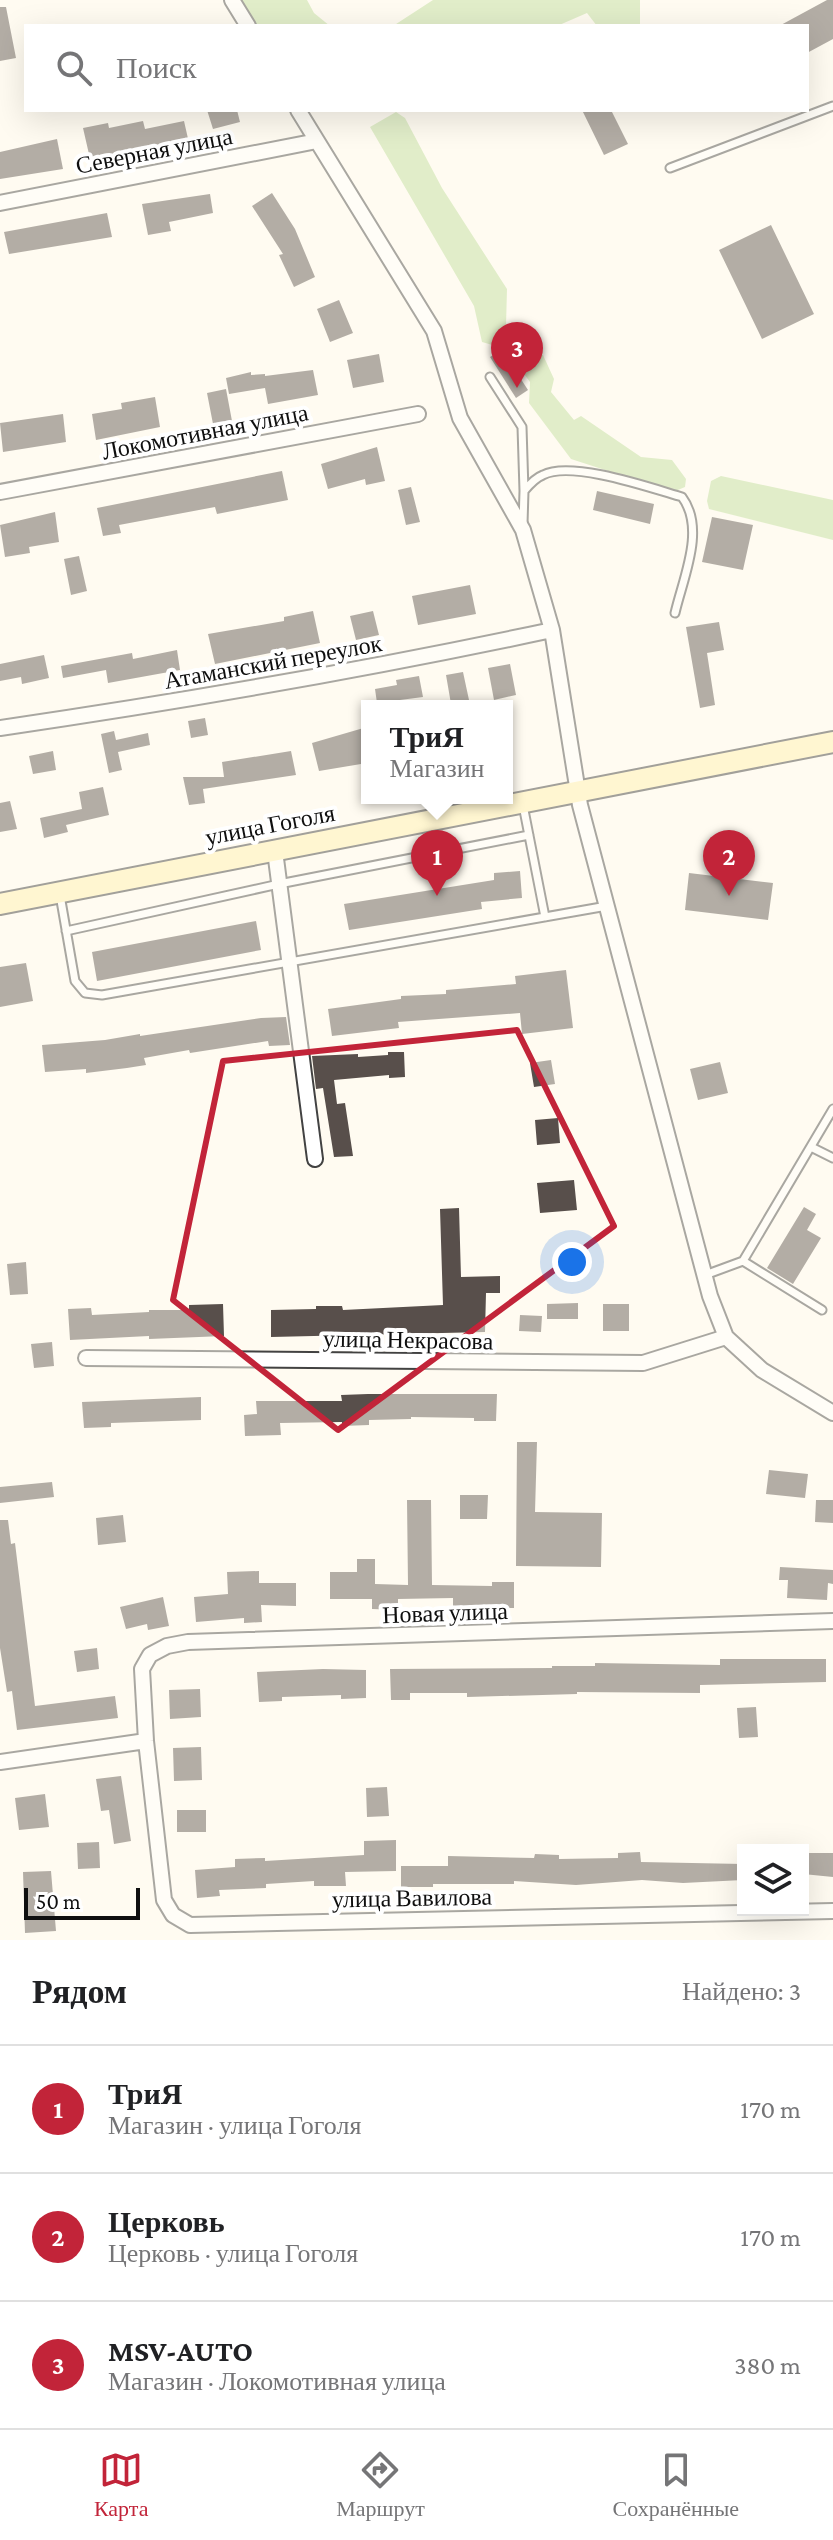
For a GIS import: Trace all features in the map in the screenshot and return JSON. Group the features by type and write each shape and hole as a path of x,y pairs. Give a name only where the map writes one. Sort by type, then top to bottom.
{"main road":[{"name":"улица Гоголя","path":"0,904 833,742"}],"street":[{"path":"232,0 247,24"},
{"path":"299,112 434,331 460,418 523,530 552,630 578,792 705,1275 726,1337 762,1370 833,1413"},
{"name":"Северная улица","path":"0,203 317,141"},
{"name":"Локомотивная улица","path":"0,492 418,414"},
{"name":"Атаманский переулок","path":"0,728 183,701 437,655 552,630"},
{"path":"275,851 315,1159"},
{"name":"улица Некрасова","path":"86,1358 643,1363 726,1337"},
{"name":"Новая улица","path":"146,1741 142,1669 150,1655 178,1644 833,1621"},
{"path":"0,1762 146,1741"},
{"name":"улица Вавилова","path":"146,1741 164,1900 173,1915 190,1925 833,1911"}],"lane":[{"path":"670,168 833,106"},
{"path":"490,377 522,427 523,530"},
{"path":"524,491 544,473 561,470 601,475 682,497 690,507 693,540 675,613"},
{"path":"522,803 545,917"},
{"path":"66,931 279,884 529,835"},
{"path":"60,893 75,981 85,993 102,995 607,906"},
{"path":"705,1275 743,1261 833,1109"},
{"path":"811,1147 833,1158"},
{"path":"743,1261 822,1310"}],"highlighted area":[{"path":"517,1030 614,1226 338,1430 173,1300 223,1061"}],"green space":[{"path":"236,0 307,0 314,13 328,24 250,24"},
{"path":"433,0 640,0 640,24 595,24 587,13 562,24 396,24"},
{"path":"396,112 405,118 442,188 507,289 506,326 519,354 533,352 543,355 554,379 551,392 574,420 581,416 641,457 672,460 686,479 685,487 673,492 571,459 529,403 530,382 506,349 482,342 474,306 370,127"},
{"path":"721,476 833,500 833,540 709,509 707,501 711,481"}],"building":[{"path":"827,0 833,0 833,39 809,52 809,24 783,24"},
{"path":"0,7 6,7 16,58 0,61"},
{"path":"208,112 238,112 240,122 213,129"},
{"path":"583,112 612,112 628,144 604,155"},
{"path":"143,121 145,129 184,121 189,143 91,163 83,128 108,123 109,128"},
{"path":"57,139 63,169 0,179 0,152"},
{"path":"272,193 295,229 315,277 294,287 279,255 283,254 252,206"},
{"path":"210,194 213,213 169,222 171,231 148,235 142,204"},
{"path":"107,213 112,237 9,254 4,232"},
{"path":"771,225 814,314 762,339 719,250"},
{"path":"339,300 353,333 330,342 317,309"},
{"path":"502,350 528,390 516,398 490,357"},
{"path":"379,354 384,382 353,388 347,360"},
{"path":"313,370 318,395 268,404 265,388 229,394 226,378 251,372 251,375 265,376"},
{"path":"226,389 232,421 213,424 207,393"},
{"path":"155,397 160,427 96,440 92,414 122,409 121,403"},
{"path":"63,414 66,442 3,452 0,423"},
{"path":"377,447 385,481 366,485 365,479 328,489 321,464"},
{"path":"282,471 288,500 217,514 215,507 119,525 121,533 103,536 97,508"},
{"path":"411,487 420,522 406,525 398,490"},
{"path":"597,491 654,504 650,524 593,510"},
{"path":"55,512 59,542 29,547 30,553 5,557 0,525"},
{"path":"712,517 753,525 743,570 702,562"},
{"path":"79,556 87,591 71,595 64,559"},
{"path":"470,585 476,614 418,625 412,596"},
{"path":"313,611 320,643 215,664 208,634 284,621 284,617"},
{"path":"373,611 379,635 356,640 350,616"},
{"path":"719,622 724,650 707,653 715,705 700,708 686,627"},
{"path":"177,650 180,670 108,683 106,670 63,678 61,666 132,653 133,659"},
{"path":"44,655 49,678 22,684 21,677 0,681 0,664"},
{"path":"510,664 516,695 494,700 488,668"},
{"path":"463,672 469,700 450,700 446,675"},
{"path":"419,676 423,697 377,700 375,689 397,685 396,680"},
{"path":"205,718 208,735 191,738 188,721"},
{"path":"361,729 361,764 319,771 312,743"},
{"path":"114,731 116,740 148,733 150,745 118,752 122,770 109,773 101,734"},
{"path":"53,751 56,770 33,774 29,756"},
{"path":"291,751 296,775 203,789 205,803 189,805 183,777 224,777 222,762"},
{"path":"103,787 109,815 66,825 68,832 44,838 40,818 82,809 79,792"},
{"path":"10,801 17,829 0,832 0,803"},
{"path":"520,871 522,898 481,902 482,909 349,930 344,904 494,880 494,873"},
{"path":"689,873 773,883 768,920 685,910"},
{"path":"256,921 261,950 97,981 92,952"},
{"path":"26,963 33,1001 0,1007 0,967"},
{"path":"566,970 573,1028 522,1034 520,1013 398,1022 399,1028 332,1036 328,1009 401,999 401,996 446,994 446,990 516,984 515,976"},
{"path":"286,1017 290,1045 269,1046 268,1041 144,1058 146,1065 127,1068 86,1073 86,1069 45,1072 42,1045"},
{"path":"388,1052 404,1052 405,1077 389,1078 389,1075 334,1080 337,1104 345,1103 353,1156 334,1157 323,1088 316,1089 312,1056 358,1054 358,1057 388,1055"},
{"path":"551,1060 555,1084 534,1087 530,1063"},
{"path":"720,1062 728,1093 698,1100 690,1069"},
{"path":"558,1118 560,1143 537,1145 535,1120"},
{"path":"574,1180 577,1210 540,1213 537,1183"},
{"path":"804,1207 816,1214 807,1230 821,1238 793,1284 767,1268"},
{"path":"459,1208 461,1277 500,1276 500,1293 486,1293 485,1332 271,1337 271,1310 316,1309 316,1306 342,1306 343,1310 443,1305 440,1209"},
{"path":"26,1262 28,1294 10,1295 7,1264"},
{"path":"578,1303 578,1319 547,1319 547,1304"},
{"path":"223,1304 224,1336 70,1340 68,1309 91,1308 92,1315 189,1310 189,1305"},
{"path":"603,1304 629,1304 629,1331 603,1331"},
{"path":"520,1315 542,1316 541,1332 519,1331"},
{"path":"52,1342 54,1366 34,1368 31,1344"},
{"path":"497,1394 496,1421 411,1417 369,1420 369,1425 280,1423 281,1435 245,1436 244,1415 257,1414 256,1401 342,1401 341,1395"},
{"path":"201,1397 201,1420 111,1423 111,1427 84,1428 82,1402"},
{"path":"517,1442 537,1442 535,1512 602,1513 601,1567 516,1566"},
{"path":"769,1470 808,1474 805,1498 766,1494"},
{"path":"52,1482 54,1497 0,1503 0,1487"},
{"path":"460,1495 488,1495 487,1519 460,1519"},
{"path":"407,1500 431,1500 432,1585 492,1586 492,1582 514,1582 514,1608 453,1609 453,1598 398,1599 398,1610 372,1609 372,1599 330,1599 330,1572 357,1572 357,1559 375,1559 375,1584 408,1585"},
{"path":"816,1500 833,1500 833,1523 815,1522"},
{"path":"123,1515 126,1542 98,1545 96,1518"},
{"path":"0,1520 8,1520 11,1544 15,1543 35,1706 115,1696 118,1718 17,1730 12,1691 7,1692 0,1648"},
{"path":"780,1567 833,1570 833,1584 828,1583 827,1600 787,1598 788,1580 779,1580"},
{"path":"259,1571 259,1583 296,1583 296,1606 261,1605 262,1622 244,1623 244,1618 196,1622 194,1597 228,1594 227,1572"},
{"path":"163,1597 169,1626 148,1630 147,1624 126,1629 120,1607"},
{"path":"97,1648 99,1669 77,1672 74,1651"},
{"path":"720,1659 826,1659 826,1682 700,1685 700,1693 577,1692 467,1697 467,1693 410,1693 410,1700 391,1700 390,1669 552,1668 595,1666 595,1663 720,1665"},
{"path":"366,1670 366,1698 341,1699 341,1695 282,1697 282,1701 259,1702 257,1672"},
{"path":"200,1689 201,1717 170,1719 169,1690"},
{"path":"756,1707 758,1737 739,1738 737,1708"},
{"path":"201,1747 202,1780 174,1781 173,1748"},
{"path":"121,1776 131,1841 114,1844 109,1810 101,1811 96,1779"},
{"path":"387,1787 389,1816 367,1817 366,1788"},
{"path":"45,1794 49,1827 19,1830 15,1798"},
{"path":"177,1810 206,1810 206,1832 177,1832"},
{"path":"396,1840 396,1871 345,1872 346,1886 314,1886 314,1881 266,1884 266,1888 219,1890 220,1896 197,1898 195,1870 235,1867 235,1859 265,1858 265,1861 364,1855 364,1841"},
{"path":"99,1842 100,1868 78,1869 77,1843"},
{"path":"640,1852 641,1862 737,1864 737,1880 683,1883 642,1880 576,1885 514,1881 514,1884 401,1887 401,1866 448,1866 448,1856 534,1858 535,1854 559,1855 559,1859 618,1858 618,1853"},
{"path":"809,1853 833,1853 833,1877 809,1875"},
{"path":"51,1871 56,1931 25,1933 23,1872"}],"place":[{"name":"MSV-AUTO","path":"517,388"},
{"name":"ТриЯ","path":"437,896"},
{"name":"Церковь","path":"729,896"}]}
